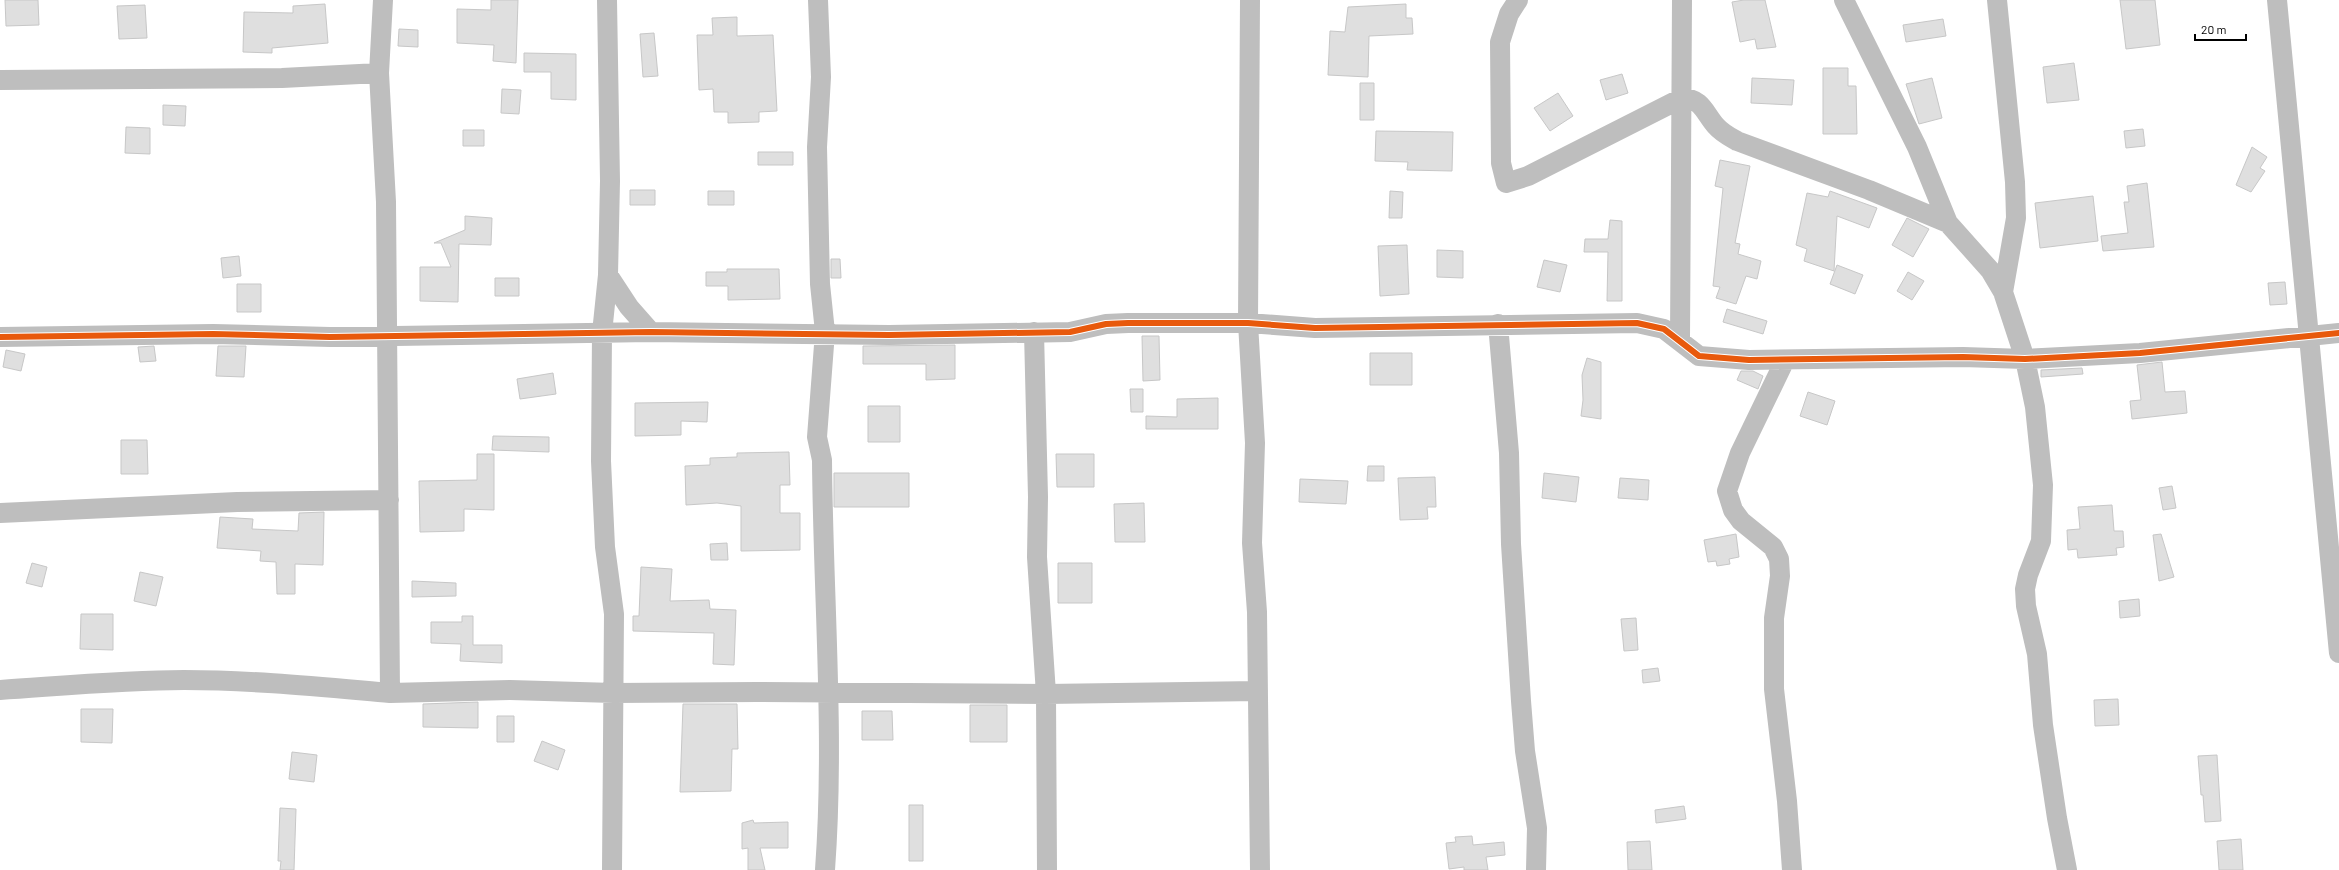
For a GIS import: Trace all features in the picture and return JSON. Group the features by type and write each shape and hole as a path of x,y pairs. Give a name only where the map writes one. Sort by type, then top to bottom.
{"street":[{"path":"383,0 379,73 386,202 390,693"},
{"path":"607,0 610,150 608,275 602,332 601,461 605,547 614,614 612,870"},
{"path":"818,0 821,77 817,147 820,284 824,332 817,437 822,460 827,693 828,807 825,870"},
{"path":"1250,0 1248,324 1255,443 1252,543 1257,612 1260,870"},
{"path":"1518,0 1509,14 1500,42 1501,163 1506,183 1528,176 1594,144 1682,98 1694,99 1699,102 1718,128 1737,141 1869,190 1948,223"},
{"path":"1680,340 1682,0"},
{"path":"1844,0 1917,147 1948,223 1990,270 2003,292 2025,359 2035,408 2043,485 2041,541 2027,582 2026,606 2037,654 2043,726 2056,818 2067,870"},
{"path":"1997,0 2015,182 2016,218 2003,292"},
{"path":"2277,0 2339,653"},
{"path":"0,80 282,78 379,73"},
{"path":"608,275 629,307 652,332"},
{"path":"0,337 213,334 330,338 602,332 824,332 889,334 1070,332 1106,324 1248,324 1315,328 1638,323 1664,329 1680,340 1692,352 1704,357 1784,360 1963,357 2025,359 2140,353 2339,334"},
{"path":"1498,324 1509,453 1511,544 1521,701 1537,828 1536,870"},
{"path":"1034,332 1038,497 1037,557 1046,694 1047,870"},
{"path":"1784,360 1740,453 1727,491 1733,510 1741,521 1773,547 1779,559 1780,576 1774,618 1774,689 1787,801 1792,870"},
{"path":"0,513 237,502 389,500"},
{"path":"0,690 140,681 186,680 276,683 390,693 510,690 614,693 1046,694 1258,691"}],"building":[{"path":"5,0 38,0 39,25 6,26"},
{"path":"491,0 518,0 516,63 493,61 494,45 457,43 457,9 491,10"},
{"path":"1744,0 1765,0 1776,47 1757,49 1755,39 1740,42 1732,2"},
{"path":"2120,0 2155,0 2160,45 2126,49"},
{"path":"325,4 328,43 272,48 272,53 243,52 244,12 293,13 293,6"},
{"path":"1406,4 1406,18 1412,18 1413,34 1369,36 1368,77 1328,75 1330,31 1345,32 1348,7"},
{"path":"145,5 147,38 119,39 117,6"},
{"path":"737,17 737,36 773,35 777,111 759,112 759,122 728,123 728,112 714,112 713,89 699,90 697,35 713,35 712,18"},
{"path":"1943,19 1946,36 1906,42 1903,25"},
{"path":"399,29 418,30 418,47 398,46"},
{"path":"654,33 658,76 643,77 640,34"},
{"path":"524,53 576,54 576,100 551,99 551,72 524,72"},
{"path":"2074,63 2079,100 2047,103 2043,67"},
{"path":"1823,68 1848,68 1848,86 1856,86 1857,134 1823,134"},
{"path":"1622,74 1628,93 1606,100 1600,80"},
{"path":"1752,78 1794,80 1792,105 1751,103"},
{"path":"1932,78 1942,118 1919,124 1906,84"},
{"path":"1360,83 1374,83 1374,120 1360,120"},
{"path":"502,89 521,90 519,114 501,113"},
{"path":"1558,93 1573,116 1550,131 1534,108"},
{"path":"163,105 186,106 185,126 163,125"},
{"path":"126,127 150,128 150,154 125,153"},
{"path":"2143,129 2145,146 2126,148 2124,131"},
{"path":"463,130 484,130 484,146 463,146"},
{"path":"1376,131 1453,132 1452,171 1407,170 1408,162 1375,161"},
{"path":"2252,147 2267,157 2260,168 2265,171 2251,192 2236,185"},
{"path":"758,152 793,152 793,165 758,165"},
{"path":"1720,160 1750,166 1735,243 1740,244 1738,254 1761,261 1757,279 1746,276 1736,304 1716,298 1720,287 1713,286 1723,188 1715,186"},
{"path":"2147,183 2154,247 2103,251 2101,236 2128,233 2124,202 2129,202 2127,186"},
{"path":"630,190 655,190 655,205 630,205"},
{"path":"708,191 734,191 734,205 708,205"},
{"path":"1390,191 1403,192 1402,218 1389,218"},
{"path":"1830,191 1877,208 1869,228 1837,216 1834,271 1804,261 1807,249 1796,245 1807,193 1828,197"},
{"path":"2093,196 2098,241 2040,248 2035,203"},
{"path":"465,216 492,218 491,245 459,244 458,302 420,301 420,267 451,267 441,243 434,243 465,230"},
{"path":"1907,218 1929,229 1913,257 1892,245"},
{"path":"1610,220 1622,221 1622,301 1607,301 1608,252 1584,252 1585,239 1608,239"},
{"path":"1407,245 1409,294 1380,296 1378,246"},
{"path":"1437,250 1463,251 1463,278 1437,277"},
{"path":"239,256 241,276 223,278 221,258"},
{"path":"831,259 840,259 841,278 831,278"},
{"path":"1544,260 1567,265 1560,292 1537,287"},
{"path":"1837,265 1863,275 1855,294 1830,284"},
{"path":"727,269 779,269 780,299 728,300 728,286 706,286 706,272 727,272"},
{"path":"1908,272 1924,281 1912,300 1897,291"},
{"path":"495,278 519,278 519,296 495,296"},
{"path":"2285,282 2287,304 2270,305 2268,283"},
{"path":"237,284 261,284 261,312 237,312"},
{"path":"1727,309 1767,321 1763,334 1723,322"},
{"path":"1142,336 1159,336 1160,380 1143,381"},
{"path":"955,345 955,379 926,380 926,364 863,364 863,346"},
{"path":"154,346 156,361 140,362 138,347"},
{"path":"218,346 246,346 244,377 216,376"},
{"path":"6,350 25,354 21,371 3,367"},
{"path":"1370,353 1412,353 1412,385 1370,385"},
{"path":"1587,358 1601,362 1601,419 1581,416 1583,400 1582,375"},
{"path":"2162,362 2165,392 2185,391 2187,413 2132,419 2130,401 2141,400 2137,365"},
{"path":"2082,368 2083,374 2041,377 2041,370"},
{"path":"1741,371 1753,371 1763,376 1758,389 1737,380"},
{"path":"553,373 556,394 520,399 517,379"},
{"path":"1130,389 1143,389 1143,412 1131,412"},
{"path":"1808,392 1835,401 1827,425 1800,416"},
{"path":"1218,398 1218,429 1146,429 1146,416 1177,417 1177,399"},
{"path":"708,402 707,422 681,421 681,435 635,436 635,403"},
{"path":"868,406 900,406 900,442 868,442"},
{"path":"493,436 549,437 549,452 492,450"},
{"path":"121,440 147,440 148,474 121,474"},
{"path":"789,452 790,485 780,485 780,513 800,513 800,550 741,551 741,506 717,503 686,505 685,466 710,465 710,458 737,457 737,453"},
{"path":"477,454 494,454 494,510 464,509 464,531 420,532 419,481 477,480"},
{"path":"1056,454 1094,454 1094,487 1057,487"},
{"path":"1368,466 1384,466 1384,481 1367,481"},
{"path":"834,473 909,473 909,507 834,507"},
{"path":"1544,473 1579,477 1576,502 1542,498"},
{"path":"1435,477 1436,507 1427,507 1428,519 1400,520 1398,478"},
{"path":"1620,478 1649,480 1648,500 1618,498"},
{"path":"1300,479 1348,481 1346,504 1299,502"},
{"path":"2172,486 2176,508 2163,510 2159,488"},
{"path":"1144,503 1145,542 1115,542 1114,504"},
{"path":"2112,505 2114,531 2123,531 2124,547 2116,548 2117,555 2078,558 2077,549 2068,550 2067,530 2080,529 2078,507"},
{"path":"324,512 323,565 295,564 295,594 277,594 276,562 260,561 261,551 217,548 220,517 253,519 252,529 298,531 299,513"},
{"path":"1736,534 1739,557 1729,559 1730,564 1717,566 1716,561 1708,562 1704,540"},
{"path":"2161,534 2174,577 2159,581 2153,535"},
{"path":"727,543 728,560 711,560 710,544"},
{"path":"32,563 47,567 42,587 26,583"},
{"path":"1058,563 1092,563 1092,603 1058,603"},
{"path":"641,567 672,569 670,601 709,600 710,609 736,610 734,665 713,664 714,633 633,631 633,616 639,616"},
{"path":"140,572 163,577 156,606 134,601"},
{"path":"412,581 456,583 456,596 412,597"},
{"path":"2139,599 2140,616 2120,618 2119,601"},
{"path":"81,614 113,614 113,650 80,649"},
{"path":"462,616 473,616 473,645 502,645 502,663 460,661 461,644 431,643 431,622 462,622"},
{"path":"1636,618 1638,650 1624,651 1621,619"},
{"path":"1658,668 1660,681 1643,683 1642,670"},
{"path":"2118,699 2119,725 2095,726 2094,700"},
{"path":"478,702 478,728 423,727 423,704"},
{"path":"683,704 737,704 738,749 732,749 731,791 680,792"},
{"path":"970,705 1007,705 1007,742 970,742"},
{"path":"81,709 113,709 112,743 81,742"},
{"path":"862,711 892,711 893,740 862,740"},
{"path":"497,716 514,716 514,742 497,742"},
{"path":"542,741 565,750 558,770 534,761"},
{"path":"292,752 317,755 314,782 289,779"},
{"path":"2217,755 2221,821 2205,822 2198,756"},
{"path":"909,805 923,805 923,861 909,861"},
{"path":"1684,806 1686,819 1656,823 1655,810"},
{"path":"280,808 296,809 294,870 280,870 281,861 278,861"},
{"path":"753,820 754,823 788,822 788,848 760,848 765,870 748,870 748,848 742,849 742,823"},
{"path":"1472,836 1473,845 1504,842 1505,855 1486,857 1488,870 1464,870 1464,867 1449,869 1446,843 1456,842 1455,837"},
{"path":"2241,839 2243,870 2219,870 2217,841"},
{"path":"1650,841 1652,870 1628,870 1627,842"}],"cycle path":[{"path":"0,337 213,334 330,337 651,332 889,335 1070,332 1106,324 1128,323 1248,323 1315,328 1637,323 1664,329 1699,356 1749,360 1963,357 2025,359 2140,353 2339,333"}]}
